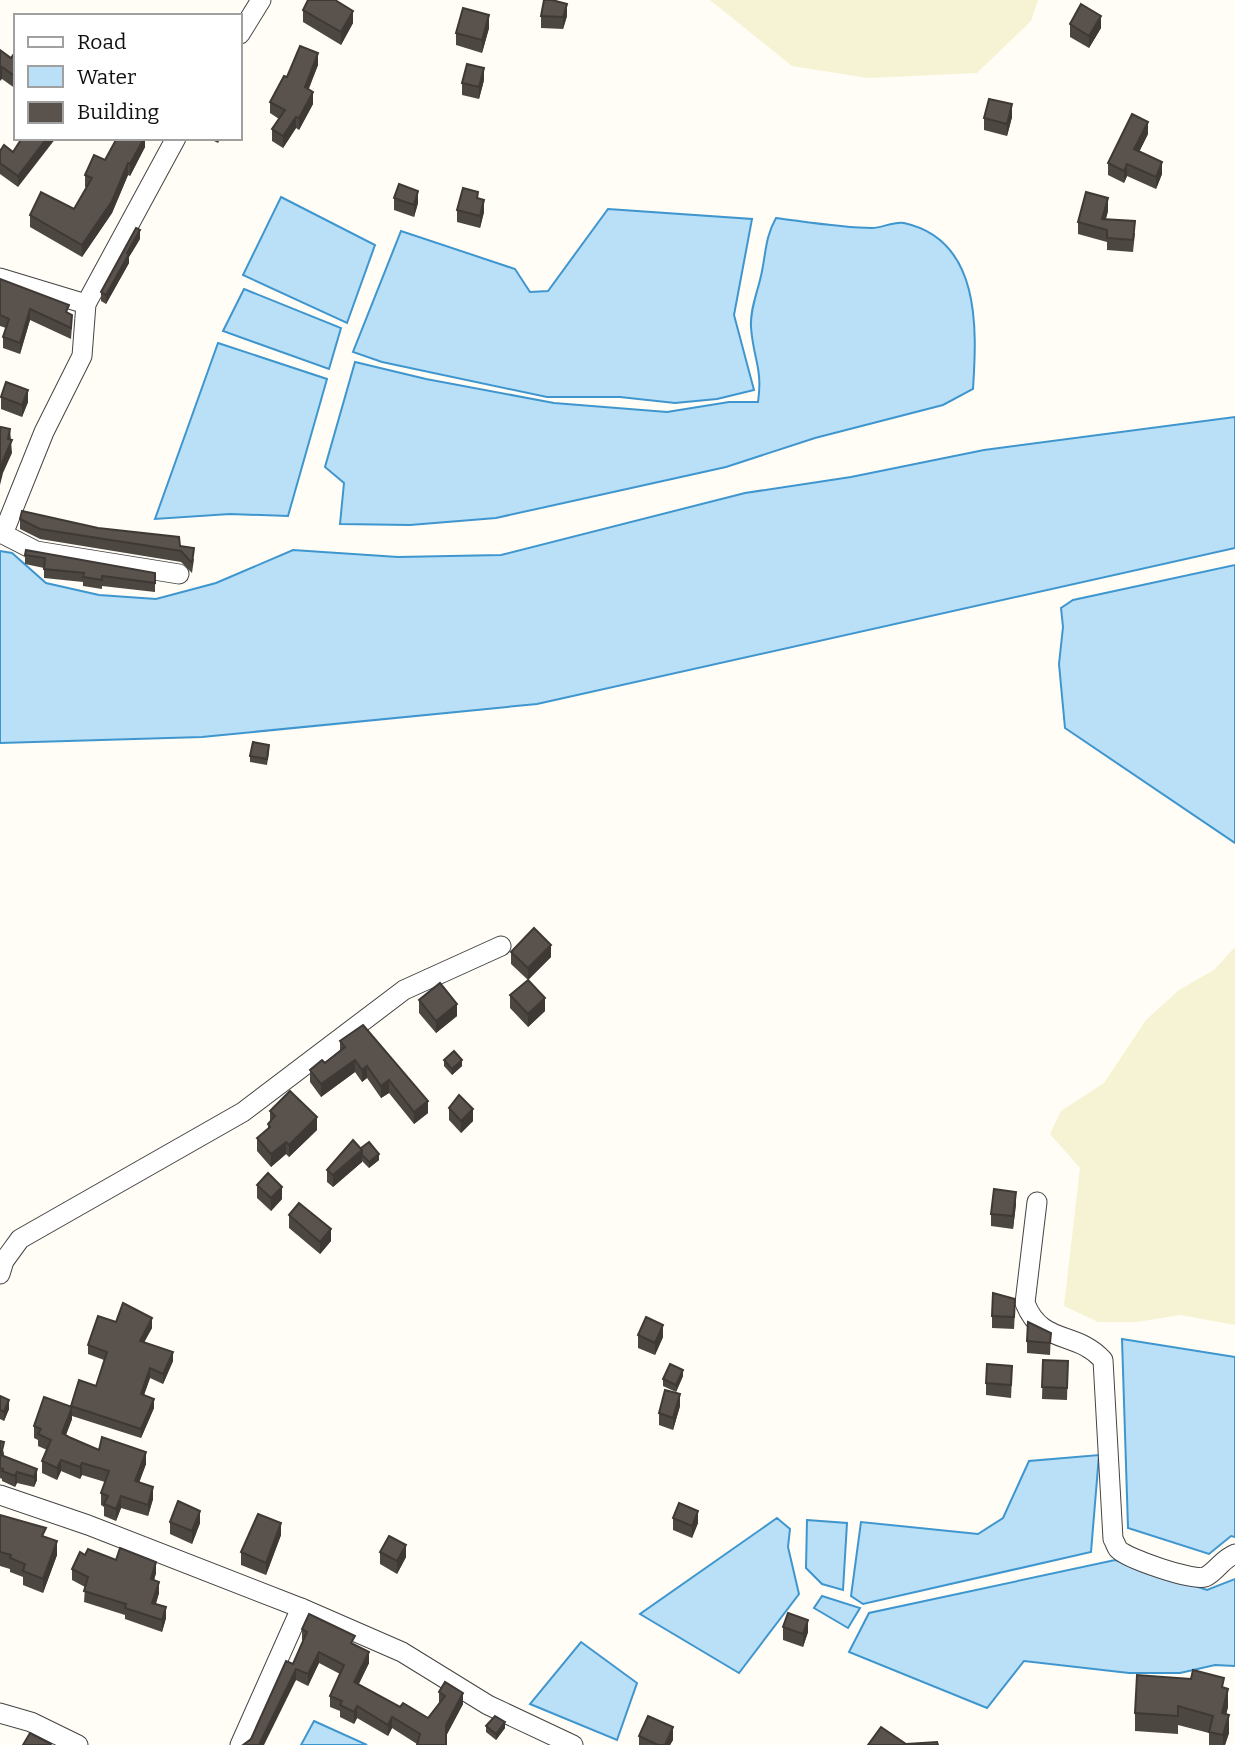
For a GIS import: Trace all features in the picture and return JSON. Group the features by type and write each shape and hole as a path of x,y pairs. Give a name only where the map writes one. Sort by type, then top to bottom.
{"street":[{"path":"242,31 261,0"},
{"path":"175,140 86,304 82,356 44,432 2,533 36,551 179,574"},
{"path":"0,278 86,304"},
{"path":"0,1274 5,1261 20,1239 243,1112 404,990 501,946"},
{"path":"1037,1202 1025,1303 1031,1318 1044,1331 1093,1349 1103,1360 1113,1539 1118,1549 1129,1556 1193,1578 1206,1577 1226,1558 1235,1555"},
{"path":"0,1495 88,1525 301,1608 402,1652 488,1705 573,1745"},
{"path":"240,1745 301,1608"},
{"path":"0,1713 71,1743"}],"shaded area":[{"path":"710,0 1038,0 1031,21 977,73 868,78 792,66"},
{"path":"1235,947 1235,1325 1180,1315 1137,1322 1098,1322 1064,1306 1080,1168 1050,1134 1061,1111 1104,1083 1146,1020 1179,990 1214,970"}],"water":[{"path":"281,197 375,245 347,323 243,275"},
{"path":"608,209 752,219 734,315 754,390 717,399 675,403 620,397 547,397 382,362 353,352 401,231 515,269 530,292 548,291"},
{"path":"776,218 860,228 904,223 929,233 948,248 961,267 969,290 975,340 973,389 943,405 815,438 726,467 496,518 410,525 340,524 344,483 325,467 355,362 426,379 554,403 667,412 729,402 758,402 759,372 752,338 751,315 767,241"},
{"path":"244,289 341,328 329,369 223,331"},
{"path":"218,343 327,379 288,516 230,514 155,519"},
{"path":"1235,417 1235,548 537,704 202,737 0,743 0,551 12,553 46,583 99,595 156,599 216,583 293,550 398,557 501,555 745,493 851,477 984,450"},
{"path":"1235,565 1235,843 1065,728 1059,664 1063,627 1061,608 1073,600"},
{"path":"1122,1339 1235,1357 1235,1537 1231,1536 1209,1554 1128,1528"},
{"path":"1099,1455 1091,1552 863,1604 851,1596 861,1522 978,1534 1003,1518 1029,1461"},
{"path":"777,1518 790,1529 788,1547 799,1594 739,1673 640,1614"},
{"path":"807,1520 847,1523 843,1590 822,1584 806,1568"},
{"path":"1115,1560 1207,1590 1235,1579 1235,1666 1215,1665 1180,1673 1129,1673 1024,1661 987,1708 849,1652 869,1613"},
{"path":"822,1596 860,1608 848,1628 814,1608"},
{"path":"581,1642 637,1683 617,1740 530,1704"},
{"path":"314,1721 367,1745 301,1745"}],"building":[{"path":"308,0 335,0 353,11 341,32 303,10"},
{"path":"544,0 567,4 563,17 541,16"},
{"path":"1081,4 1101,16 1089,36 1070,24"},
{"path":"463,8 489,15 482,40 456,33"},
{"path":"300,46 318,53 305,87 313,92 299,118 296,117 283,136 272,129 285,110 270,102 284,76 287,77"},
{"path":"0,50 11,58 14,54 14,76 2,67 0,70"},
{"path":"467,64 484,68 479,87 462,83"},
{"path":"989,99 1012,104 1007,124 984,118"},
{"path":"1132,114 1148,122 1134,149 1162,162 1156,177 1127,164 1124,171 1108,163"},
{"path":"21,140 45,140 18,176 0,163 0,151 4,145 13,152"},
{"path":"116,140 143,140 130,164 128,163 112,201 82,245 30,215 41,192 74,209 92,178 85,175 94,155 105,160"},
{"path":"399,184 418,191 414,205 394,198"},
{"path":"463,188 478,192 477,198 484,200 480,216 457,210"},
{"path":"1086,192 1108,198 1102,219 1135,221 1133,240 1107,238 1107,230 1078,222"},
{"path":"136,228 140,230 106,295 101,292"},
{"path":"0,279 69,305 66,312 72,315 71,328 30,309 20,343 3,337 9,319 0,315"},
{"path":"6,382 28,390 22,405 1,397"},
{"path":"1,427 10,429 8,439 12,440 0,473 0,430"},
{"path":"22,511 98,528 179,537 180,546 194,548 192,563 181,551 40,529 20,519"},
{"path":"26,550 155,573 155,583 102,576 102,580 83,577 84,573 44,569 45,558 25,555"},
{"path":"253,742 269,745 267,759 250,756"},
{"path":"534,928 551,945 528,968 511,952"},
{"path":"528,980 545,998 528,1014 510,995"},
{"path":"440,983 457,1004 436,1021 419,1000"},
{"path":"363,1025 428,1101 414,1112 389,1080 381,1086 367,1066 362,1070 355,1060 321,1084 310,1070 322,1060 325,1063 345,1047 340,1041"},
{"path":"454,1051 462,1060 452,1069 444,1060"},
{"path":"290,1091 317,1117 289,1145 286,1142 271,1154 257,1138 270,1127 268,1124 275,1116 270,1111"},
{"path":"459,1095 473,1109 461,1121 449,1108"},
{"path":"353,1140 362,1150 333,1175 327,1170"},
{"path":"369,1142 379,1154 369,1162 362,1155 361,1148"},
{"path":"268,1173 282,1187 271,1198 257,1185"},
{"path":"994,1189 1016,1192 1013,1216 991,1214"},
{"path":"299,1203 331,1229 320,1242 289,1215"},
{"path":"993,1293 1015,1299 1014,1317 992,1316"},
{"path":"123,1303 152,1318 140,1341 173,1352 163,1374 150,1368 141,1394 154,1399 141,1429 71,1406 79,1380 96,1386 107,1352 88,1345 98,1316 116,1322"},
{"path":"646,1317 663,1325 655,1343 638,1335"},
{"path":"1028,1322 1051,1333 1050,1343 1027,1341"},
{"path":"1043,1360 1068,1361 1067,1388 1042,1387"},
{"path":"670,1364 683,1370 676,1385 663,1379"},
{"path":"987,1364 1012,1366 1011,1385 986,1383"},
{"path":"665,1390 680,1394 673,1418 659,1413"},
{"path":"0,1396 9,1400 4,1412 0,1410"},
{"path":"44,1397 72,1407 62,1433 71,1438 99,1450 102,1437 146,1452 135,1481 153,1487 148,1505 121,1496 116,1509 104,1504 108,1496 101,1493 109,1471 82,1463 80,1467 61,1460 57,1468 42,1461 51,1440 38,1434 41,1429 34,1426"},
{"path":"0,1441 4,1442 1,1455 37,1469 34,1477 17,1472 15,1476 2,1471"},
{"path":"178,1501 200,1511 192,1531 170,1522"},
{"path":"679,1503 698,1511 692,1526 673,1518"},
{"path":"258,1514 281,1523 266,1563 241,1552"},
{"path":"0,1515 46,1528 42,1536 57,1541 43,1579 23,1571 25,1564 0,1552"},
{"path":"389,1536 406,1545 397,1561 380,1552"},
{"path":"120,1548 156,1562 151,1579 159,1582 152,1603 166,1607 162,1620 125,1608 126,1604 84,1591 88,1577 72,1569 80,1552 85,1555 88,1549 116,1560"},
{"path":"788,1613 808,1620 803,1634 783,1627"},
{"path":"309,1614 355,1636 351,1643 369,1652 354,1682 400,1707 403,1703 428,1718 445,1696 439,1692 445,1682 463,1693 446,1725 446,1745 417,1745 420,1734 392,1717 388,1725 357,1706 354,1712 340,1705 342,1701 330,1696 344,1665 319,1652 308,1674 296,1669 259,1745 243,1745 251,1739 286,1661 293,1664 307,1632 302,1629"},
{"path":"1193,1670 1224,1678 1222,1687 1228,1689 1222,1713 1229,1715 1223,1735 1209,1732 1213,1716 1178,1706 1178,1716 1135,1713 1137,1675 1191,1679"},
{"path":"495,1716 505,1722 496,1734 486,1726"},
{"path":"648,1716 673,1727 665,1745 658,1745 639,1736"},
{"path":"881,1727 906,1744 937,1742 938,1745 868,1745"},
{"path":"30,1733 51,1744 23,1745"}]}
